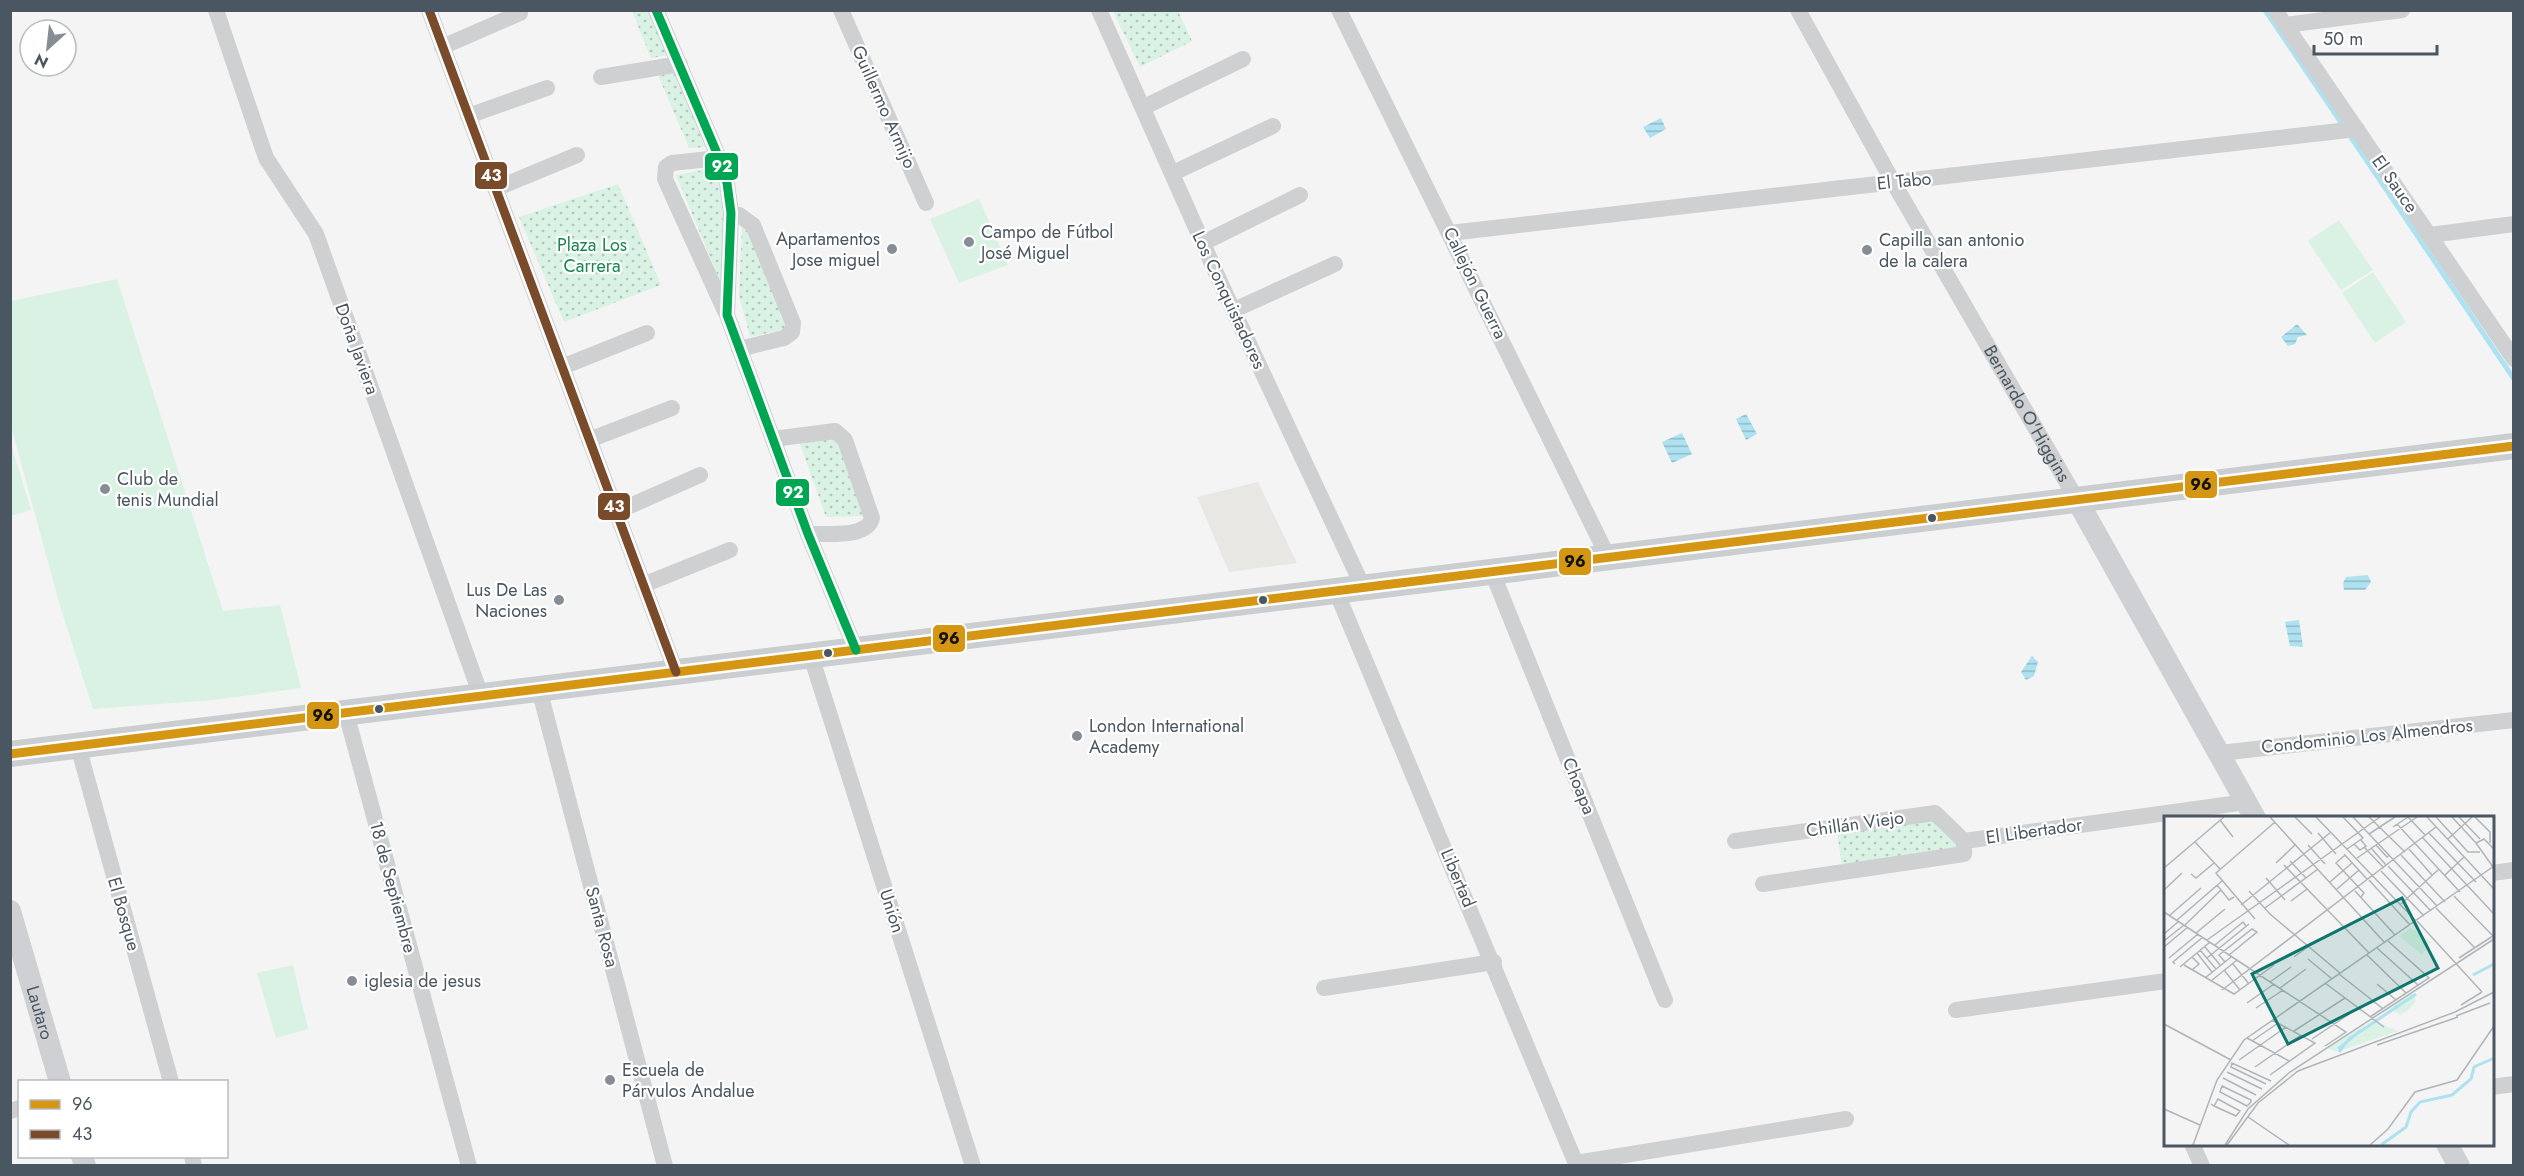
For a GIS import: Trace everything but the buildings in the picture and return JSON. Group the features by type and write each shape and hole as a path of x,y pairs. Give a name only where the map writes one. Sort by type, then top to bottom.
{"main road":[{"path":"10,754 2514,446"}],"street":[{"name":"Doña Javiera","path":"216,10 266,158 316,234 481,696"},
{"path":"429,10 676,672"},
{"path":"656,10 719,158 727,183 731,213 727,315"},
{"name":"Guillermo Armijo","path":"841,10 926,203"},
{"name":"Los Conquistadores","path":"1099,10 1203,243 1363,587"},
{"name":"Callejón Guerra","path":"1339,10 1608,557"},
{"name":"Bernardo O'Higgins","path":"1797,10 1893,182 2077,500 2250,810"},
{"name":"El Sauce","path":"2275,10 2511,350"},
{"path":"2285,25 2402,10"},
{"path":"442,46 520,13"},
{"path":"1144,107 1243,59"},
{"path":"601,77 680,64"},
{"path":"468,116 547,88"},
{"path":"1173,173 1273,126"},
{"name":"El Tabo","path":"1450,233 2357,129"},
{"path":"495,189 577,155"},
{"path":"719,158 672,163 666,167 665,179 727,315 808,534 856,650"},
{"path":"1203,243 1300,195"},
{"path":"731,213 739,215 753,225 793,323 792,332 784,338 739,349"},
{"path":"2430,234 2514,224"},
{"path":"1234,310 1335,264"},
{"path":"562,367 647,333"},
{"path":"589,440 672,408"},
{"path":"773,439 835,431 845,440 872,518 870,524 861,531 808,534"},
{"path":"616,512 700,475"},
{"path":"643,585 730,550"},
{"name":"Choapa","path":"1492,572 1665,1000"},
{"name":"Libertad","path":"1336,591 1494,962 1577,1164"},
{"name":"Unión","path":"812,656 973,1166"},
{"name":"Santa Rosa","path":"539,689 665,1166"},
{"name":"18 de Septiembre","path":"346,713 469,1166"},
{"name":"Condominio Los Almendros","path":"2220,753 2514,720"},
{"name":"El Bosque","path":"78,746 170,1080"},
{"name":"El Libertador","path":"2195,816 2250,810"},
{"name":"Chillán Viejo","path":"1735,841 1935,813 1964,841"},
{"name":"El Libertador","path":"1763,884 1964,854 1964,841 2164,819"},
{"path":"2494,873 2514,870"},
{"name":"Lautaro","path":"10,911 59,1080"},
{"path":"1324,988 1494,962"},
{"path":"1956,1010 2164,981"},
{"path":"2494,1087 2514,1084"},
{"path":"1577,1164 1845,1119"},
{"path":"2193,1146 2202,1166"},
{"path":"2448,1146 2459,1166"}],"shaded area":[{"path":"1258,482 1297,563 1229,572 1197,497"}],"green space":[{"path":"632,11 650,11 668,55 651,58"},
{"path":"1113,11 1178,11 1192,41 1140,67"},
{"path":"676,71 709,147 689,148 658,75"},
{"path":"714,168 726,214 722,286 676,175"},
{"name":"Plaza Los Carrera","path":"618,184 661,285 564,322 519,217"},
{"name":"Campo de Fútbol José Miguel","path":"979,199 1008,265 959,283 930,219"},
{"path":"2339,220 2373,270 2341,290 2308,241"},
{"path":"749,225 786,329 750,337 739,295 742,227"},
{"path":"2373,272 2406,322 2375,343 2342,293"},
{"name":"Club de tenis Mundial","path":"117,279 223,611 280,605 301,688 214,700 93,709 60,606 11,426 11,301"},
{"path":"836,437 863,516 826,517 799,441"},
{"path":"10,441 31,510 11,516 10,516"},
{"path":"1933,817 1957,839 1958,851 1842,867 1837,832"},
{"path":"293,965 308,1029 276,1038 257,973"}],"water":[{"path":"1661,118 1666,129 1650,138 1643,127"},
{"path":"2297,324 2307,335 2298,337 2295,344 2288,346 2281,337"},
{"path":"1746,414 1757,434 1746,440 1736,419"},
{"path":"1682,433 1692,454 1672,463 1662,442"},
{"path":"2368,575 2371,582 2365,590 2344,590 2343,583 2346,577"},
{"path":"2299,620 2303,647 2290,646 2285,622"},
{"path":"2032,656 2038,662 2034,676 2026,680 2021,672"}],"waterway":[{"path":"2265,10 2514,379"}],"transit line":[{"name":"43","path":"429,10 676,672"},
{"name":"92","path":"656,10 719,158 727,183 731,213 727,315 808,534 856,650"},
{"name":"96","path":"10,754 2514,446"}],"place":[{"name":"Campo de Fútbol José Miguel","path":"969,242"},
{"name":"Apartamentos Jose miguel","path":"892,249"},
{"name":"Capilla san antonio de la calera","path":"1867,250"},
{"name":"Club de tenis Mundial","path":"105,489"},
{"name":"Lus De Las Naciones","path":"559,600"},
{"name":"London International Academy","path":"1077,736"},
{"name":"iglesia de jesus","path":"352,981"},
{"name":"Escuela de Párvulos Andalue","path":"610,1080"}]}
